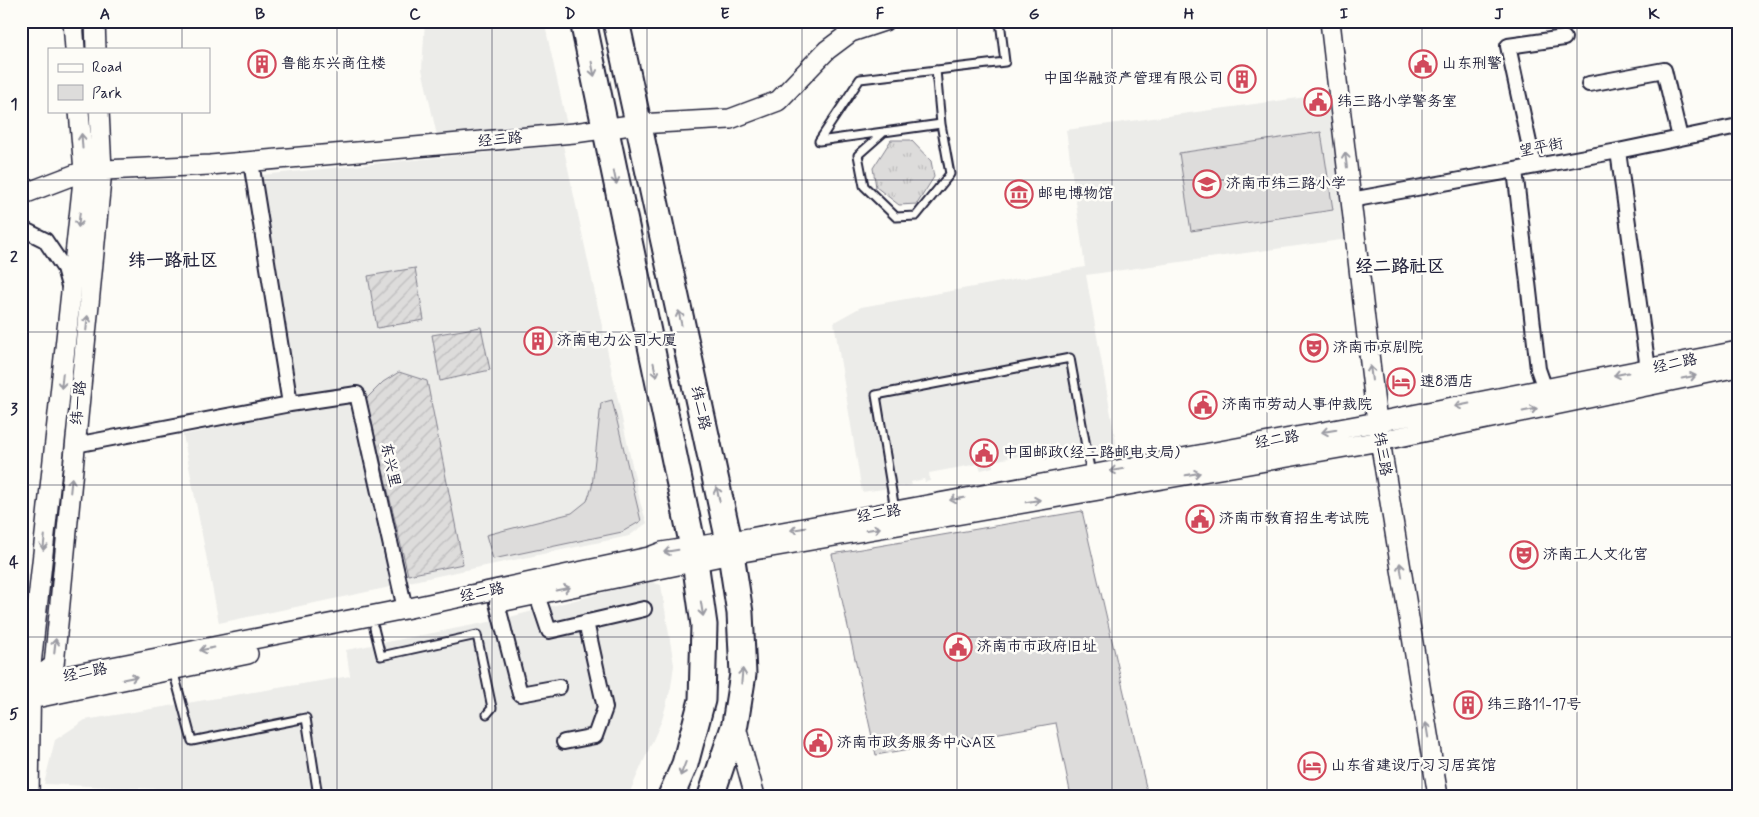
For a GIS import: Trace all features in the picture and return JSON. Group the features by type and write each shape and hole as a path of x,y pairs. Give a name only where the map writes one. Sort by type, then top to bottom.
{"highway":[{"path":"584,21 694,554 704,625 702,700 685,764 672,796"},
{"name":"纬二路","path":"616,21 730,548 740,613 743,674 735,724 711,796"}],"street":[{"path":"73,21 75,48"},
{"path":"95,21 96,48"},
{"name":"经三路","path":"21,195 93,171 210,166 605,129 638,124 730,119 778,101 827,50 851,32 884,21"},
{"name":"纬三路","path":"1330,21 1376,422 1438,796"},
{"path":"1534,166 1508,46 1564,38"},
{"path":"1589,84 1664,70 1680,138"},
{"name":"纬一路","path":"26,791 29,709 26,692 32,656 71,296 93,171 80,112"},
{"name":"纬一路","path":"26,692 54,664 75,445 93,171 99,112"},
{"name":"望平街","path":"1351,200 1618,151 1738,126"},
{"path":"1618,151 1648,369"},
{"path":"251,162 290,404"},
{"path":"1515,170 1538,369 1545,389"},
{"path":"21,228 45,240 64,268 71,296"},
{"name":"经二路","path":"730,548 896,510 1376,422 1738,350"},
{"name":"经二路","path":"26,692 173,669 537,595 694,554 1380,441 1738,367"},
{"name":"东兴里","path":"75,445 290,404 358,394 405,609"},
{"name":"经二路","path":"26,692 649,557 662,552 694,554"},
{"path":"537,595 549,631 644,609"},
{"path":"497,603 520,694 559,687"},
{"path":"564,742 595,736 604,708 586,622"},
{"path":"735,724 755,796"}],"lane":[{"path":"941,124 819,141 860,79 1005,62 1000,21"},
{"path":"885,132 858,156 864,186 896,217 916,216 950,174 941,124 936,70"},
{"path":"896,510 876,395 1070,358 1091,475"},
{"path":"374,628 381,656 477,635 492,708 487,714"},
{"path":"173,669 192,741 306,718 318,796"}],"shaded area":[{"path":"425,21 544,21 567,125 438,140 422,69"},
{"path":"1328,94 1348,239 1086,275 1117,448 1061,458 1061,455 1048,457 1049,460 1044,460 1042,452 992,461 993,467 981,470 978,464 929,473 930,481 925,482 924,479 911,482 912,485 862,492 834,322 861,307 1085,267 1066,130"},
{"path":"563,145 640,502 647,523 629,536 404,583 362,388 294,398 261,175"},
{"path":"353,399 395,586 219,623 183,435"},
{"path":"648,581 661,585 674,665 671,687 662,720 628,796 158,796 158,789 44,784 55,740 85,720 350,676 346,650 494,621"}],"green space":[{"path":"1321,132 1333,210 1191,231 1179,153"},
{"path":"891,140 911,140 931,161 934,177 917,204 899,205 876,187 873,168"},
{"path":"415,268 424,320 377,328 368,276"},
{"path":"481,327 490,370 440,381 432,335"},
{"path":"399,372 427,381 463,564 408,575 366,399 383,382"},
{"path":"612,400 641,521 622,532 493,559 486,535 572,513 587,501 592,487 601,403"},
{"path":"1082,511 1148,796 1071,796 1056,723 876,755 832,554"}],"place":[{"name":"鲁能东兴商住楼","path":"262,64"},
{"name":"山东刑警","path":"1423,64"},
{"name":"中国华融资产管理有限公司","path":"1242,79"},
{"name":"纬三路小学警务室","path":"1318,102"},
{"name":"济南市纬三路小学","path":"1207,184"},
{"name":"邮电博物馆","path":"1019,194"},
{"name":"济南电力公司大厦","path":"538,341"},
{"name":"济南市京剧院","path":"1314,348"},
{"name":"速8酒店","path":"1401,382"},
{"name":"济南市劳动人事仲裁院","path":"1203,405"},
{"name":"中国邮政(经二路邮电支局)","path":"984,453"},
{"name":"济南市教育招生考试院","path":"1200,519"},
{"name":"济南工人文化宫","path":"1524,555"},
{"name":"济南市市政府旧址","path":"958,647"},
{"name":"纬三路11-17号","path":"1468,705"},
{"name":"济南市政务服务中心A区","path":"818,743"},
{"name":"山东省建设厅习习居宾馆","path":"1312,766"}],"district":[{"name":"纬一路社区","path":"173,261"},
{"name":"经二路社区","path":"1400,267"}]}
